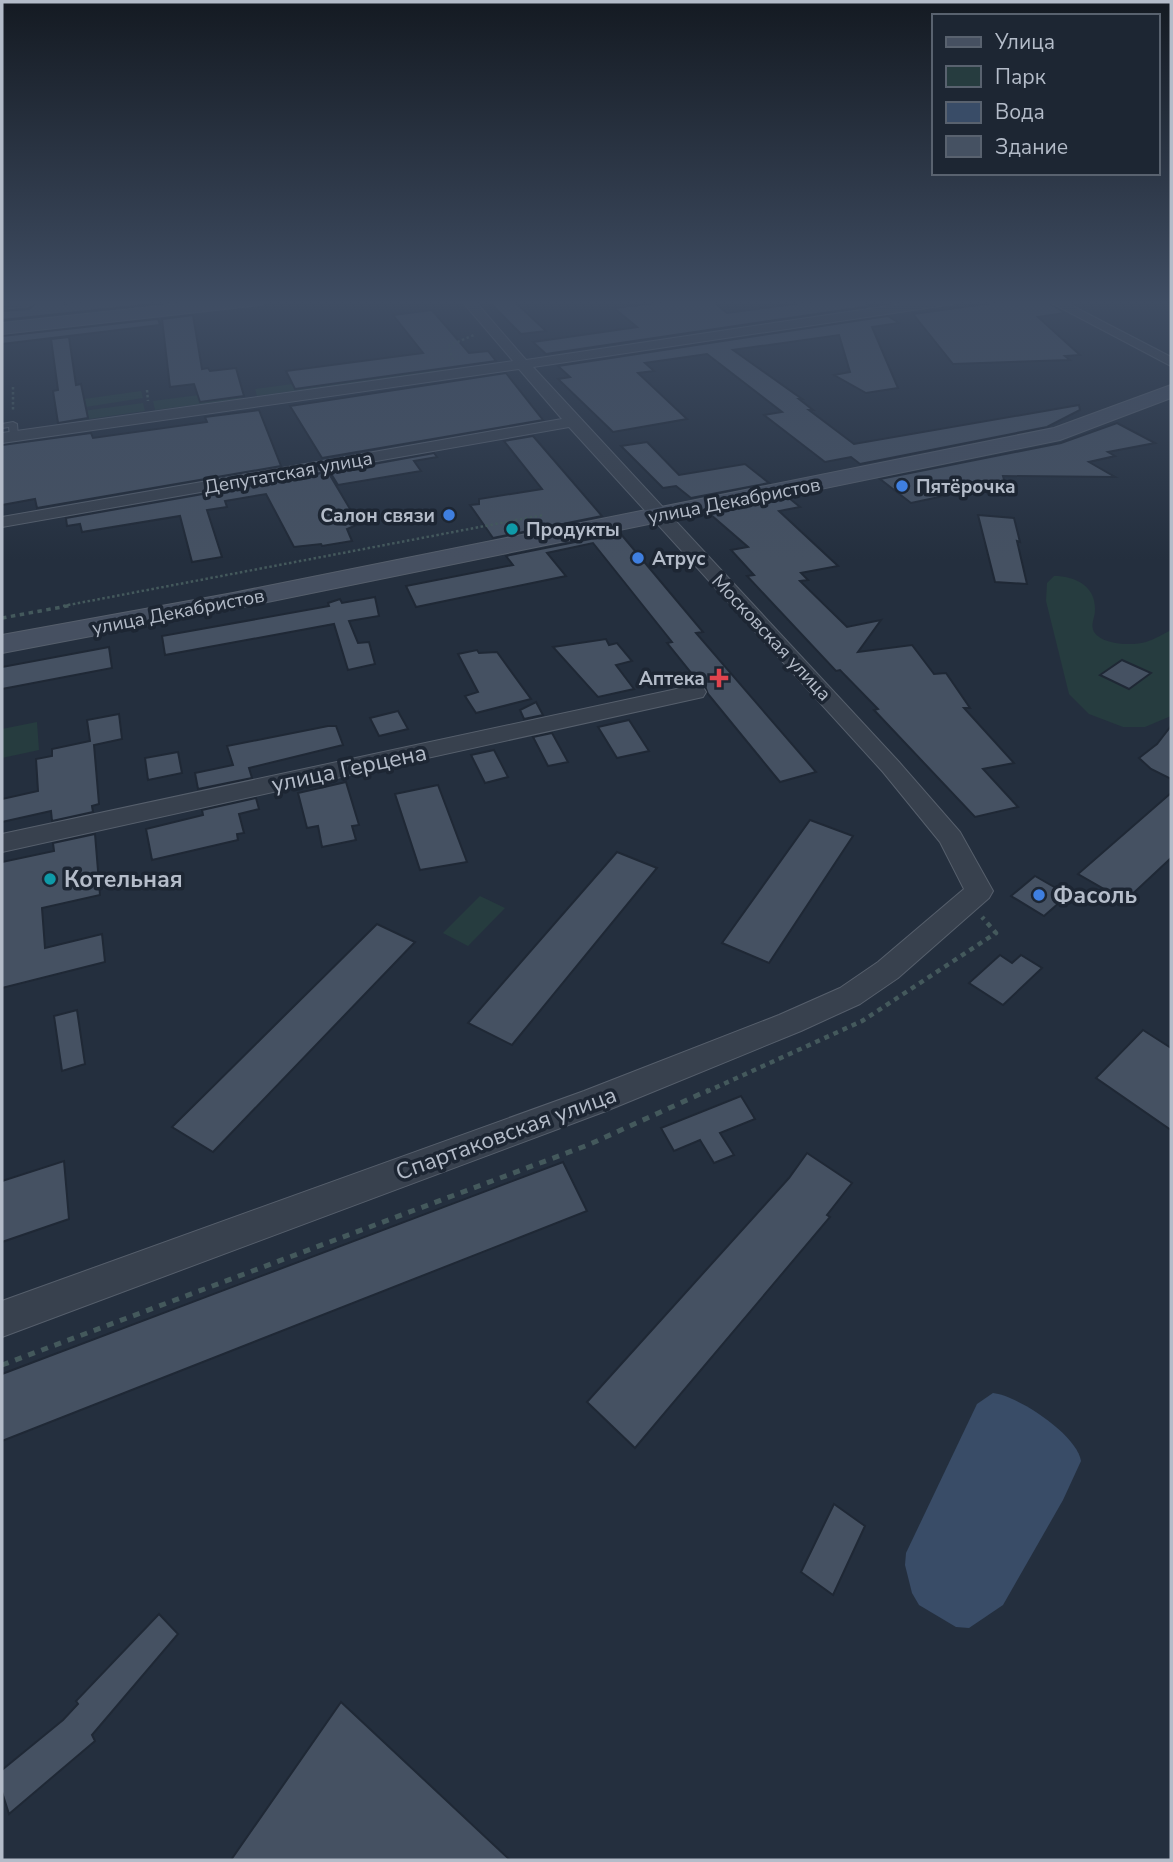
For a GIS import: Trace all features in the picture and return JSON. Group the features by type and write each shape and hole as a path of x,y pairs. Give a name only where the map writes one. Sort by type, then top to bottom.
{"street":[{"path":"8,437 363,387"},
{"name":"Московская улица","path":"544,387 573,422 891,767 951,838 974,896"},
{"name":"улица Декабристов","path":"2,644 233,601 1060,433 1171,391"},
{"name":"Депутатская улица","path":"2,522 573,422"},
{"name":"улица Герцена","path":"2,843 695,692"},
{"name":"Спартаковская улица","path":"2,1320 595,1101 790,1023 850,996 888,970 974,896"}],"lane":[{"path":"2,426 13,424 8,437"}],"path":[{"path":"13,387 13,419"},
{"path":"2,618 552,514"},
{"path":"2,1365 588,1145 862,1021 996,933 974,896"}],"green space":[{"path":"271,387 324,387 257,396 255,389"},
{"path":"237,390 241,399 155,410 153,401"},
{"path":"141,391 143,398 86,407 84,399"},
{"path":"143,403 145,411 61,423 60,414"},
{"path":"1054,576 1076,580 1088,589 1095,610 1093,629 1104,640 1126,644 1140,643 1171,630 1171,716 1145,727 1123,727 1089,714 1069,694 1046,601 1047,583"},
{"path":"37,722 39,750 2,758 2,729"},
{"path":"480,896 505,908 468,946 443,933"}],"water":[{"path":"993,1393 1017,1401 1045,1418 1069,1440 1081,1461 1063,1500 1003,1605 969,1628 956,1627 919,1605 912,1593 905,1565 906,1553 977,1404"}],"building":[{"path":"58,387 82,387 88,418 58,423 53,391 58,390"},
{"path":"195,387 241,387 244,396 200,402"},
{"path":"415,387 517,387 543,420 322,458 290,406"},
{"path":"566,387 653,387 687,419 613,432"},
{"path":"750,387 785,387 813,410 809,410 854,444 1079,405 1080,410 1047,427 860,464 851,457 825,462 764,415 782,412"},
{"path":"855,387 898,388 866,393"},
{"path":"259,410 281,466 37,508 35,499 2,505 2,445 91,433 93,438 207,422 205,417"},
{"path":"1117,423 1155,443 1108,452 1115,456 1089,462 1115,477 1003,476 1005,483 911,503 880,479 1061,443"},
{"path":"533,436 602,516 493,538 470,505 479,504 479,499 542,489 504,441"},
{"path":"647,442 679,475 745,464 769,483 691,498 676,486 663,488 621,446"},
{"path":"434,453 437,457 414,461 421,471 338,485 330,472"},
{"path":"328,472 359,524 347,529 352,541 294,547 266,494 225,501 227,507 207,510 222,557 192,562 180,516 82,532 80,524 67,526 66,518"},
{"path":"789,498 800,507 779,511 838,566 801,573 808,580 800,581 847,627 881,620 858,652 912,645 934,674 946,673 970,708 964,708 1014,763 983,769 1018,807 975,817 874,710 878,709 840,670 836,671 747,576 754,575 731,550 748,547 710,514"},
{"path":"978,515 1014,518 1027,584 995,582"},
{"path":"620,533 703,632 696,633 816,772 780,782 708,694 705,686 700,684 667,643 672,642 593,543 547,553 566,576 416,607 406,586 513,565 506,556"},
{"path":"375,597 379,616 349,621 358,643 369,642 375,664 348,670 334,624 165,655 162,636 329,606 328,603 340,599 342,603"},
{"path":"606,639 609,645 617,643 632,661 616,665 634,689 598,697 553,647"},
{"path":"109,647 112,668 2,689 2,667"},
{"path":"477,650 479,653 497,652 531,699 476,713 465,696 478,692 458,654"},
{"path":"1122,660 1151,673 1129,689 1100,675"},
{"path":"536,702 543,715 524,719 520,710"},
{"path":"398,711 408,729 379,736 370,718"},
{"path":"119,714 122,739 94,745 99,804 92,806 93,812 52,821 51,811 2,822 2,799 38,791 36,759 52,756 52,749 90,741 87,720"},
{"path":"629,720 649,751 617,758 598,727"},
{"path":"336,726 343,745 249,768 252,778 198,789 195,773 233,765 227,746"},
{"path":"1171,726 1171,779 1151,769 1139,758 1157,744"},
{"path":"552,733 568,762 548,766 533,737"},
{"path":"494,750 508,777 485,783 471,755"},
{"path":"178,752 182,773 148,780 145,758"},
{"path":"346,782 359,825 352,826 356,840 322,847 318,826 307,828 298,793"},
{"path":"438,785 467,862 420,870 395,794"},
{"path":"1171,793 1171,858 1125,901 1078,874"},
{"path":"256,798 259,809 239,814 244,833 237,834 238,840 152,860 146,829 203,815 202,810"},
{"path":"810,820 853,836 769,963 722,943"},
{"path":"95,834 100,895 42,908 45,948 102,934 105,962 2,988 2,862 54,851 53,843"},
{"path":"617,852 657,868 512,1045 468,1023"},
{"name":"Фасоль","path":"1035,876 1068,895 1044,916 1011,896"},
{"path":"377,924 415,942 213,1152 172,1127"},
{"path":"1000,955 1012,963 1021,955 1042,968 1003,1005 969,983"},
{"path":"77,1010 85,1064 62,1071 54,1016"},
{"path":"1143,1030 1171,1048 1171,1130 1096,1078"},
{"path":"741,1096 755,1119 720,1133 734,1155 714,1163 700,1140 674,1151 661,1128"},
{"path":"807,1153 852,1183 827,1215 830,1217 635,1448 587,1402 789,1178"},
{"path":"64,1161 69,1219 2,1242 2,1181"},
{"path":"563,1162 587,1211 2,1441 2,1374"},
{"path":"834,1504 865,1526 833,1595 801,1572"},
{"path":"159,1614 178,1634 92,1735 95,1741 9,1814 2,1792 2,1770 63,1720 78,1704 76,1701"},
{"path":"341,1702 510,1860 231,1860"}],"place":[{"name":"Пятёрочка","path":"902,486"},
{"name":"Салон связи","path":"449,515"},
{"name":"Продукты","path":"512,529"},
{"name":"Атрус","path":"638,558"},
{"name":"Аптека","path":"719,678"},
{"name":"Котельная","path":"50,879"},
{"name":"Фасоль","path":"1039,895"}]}
